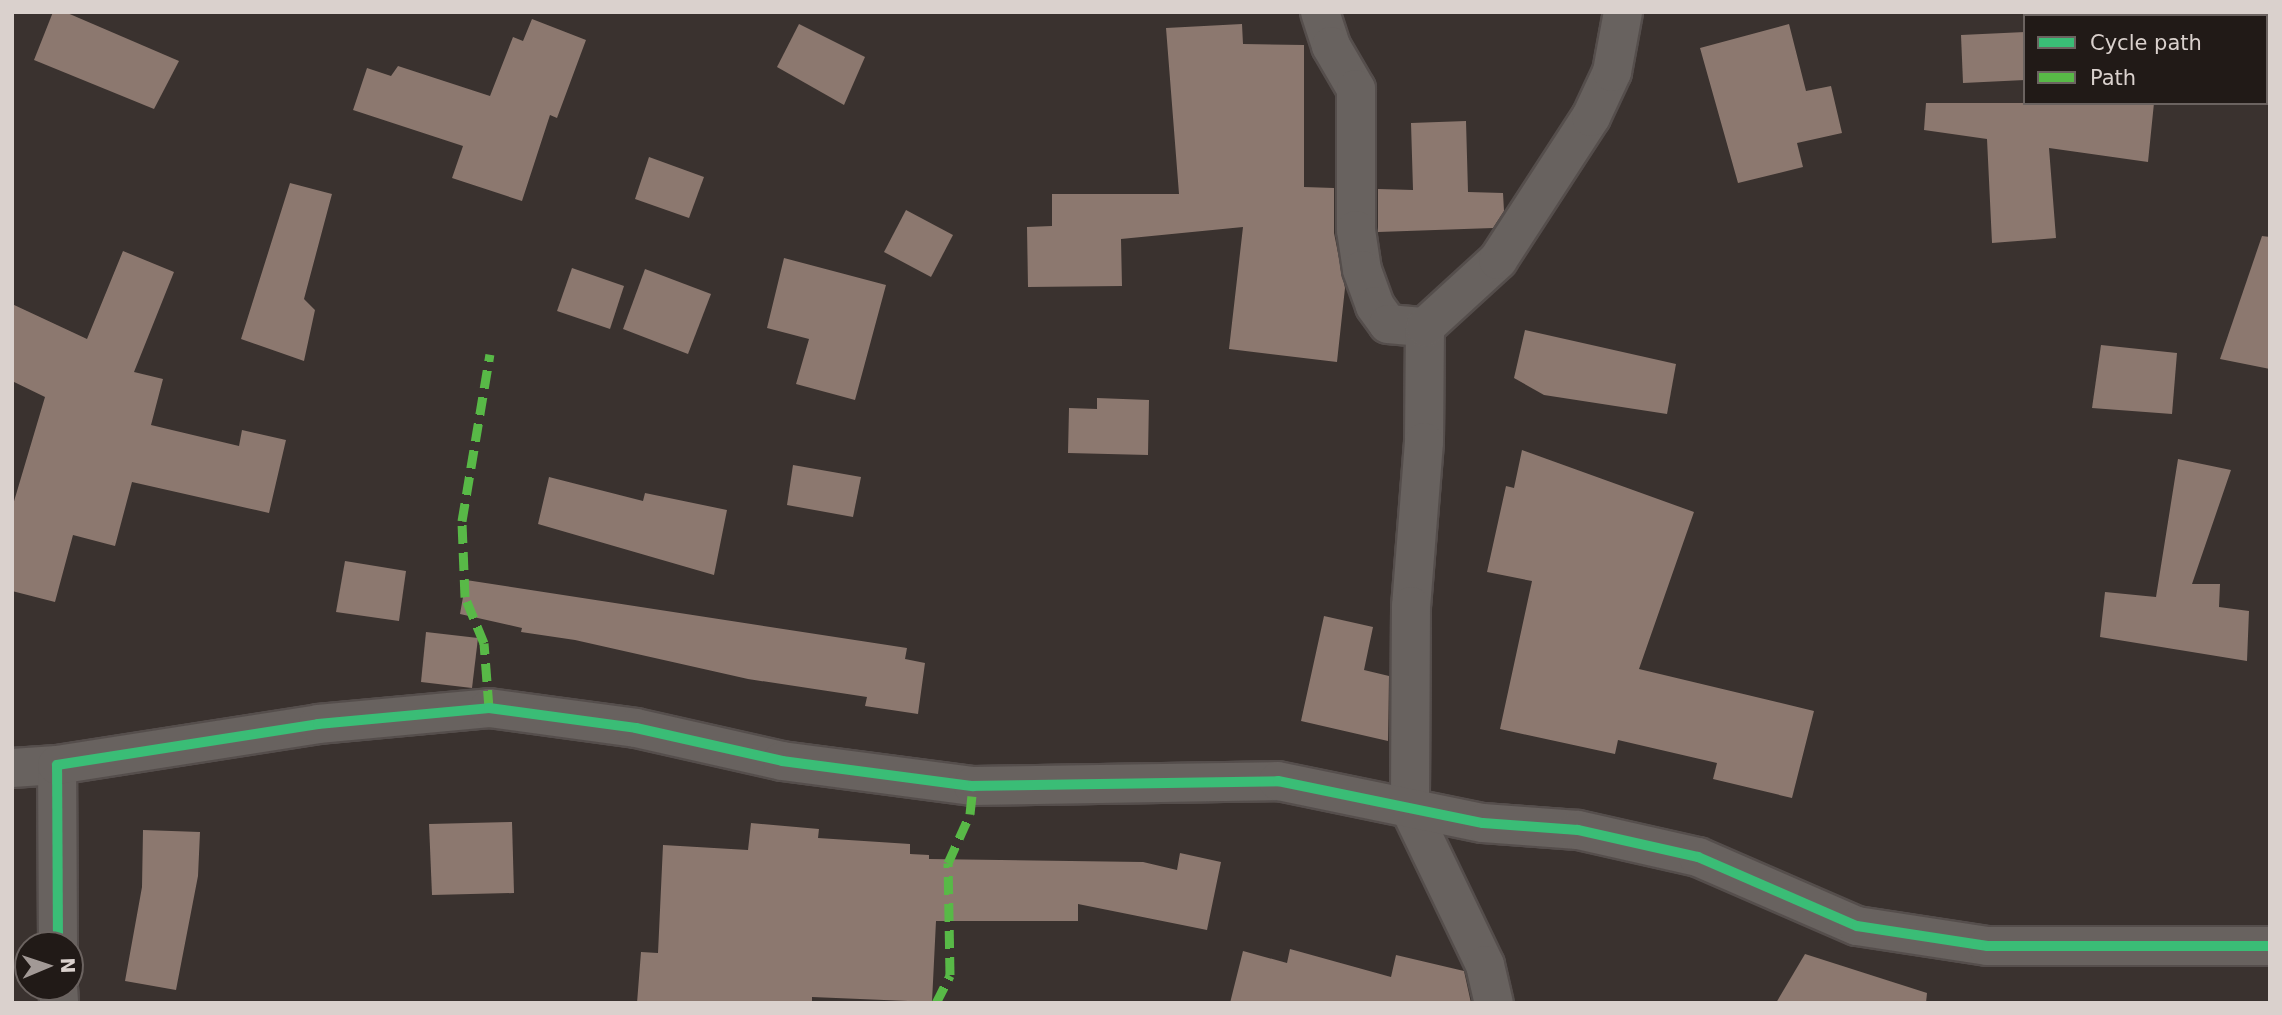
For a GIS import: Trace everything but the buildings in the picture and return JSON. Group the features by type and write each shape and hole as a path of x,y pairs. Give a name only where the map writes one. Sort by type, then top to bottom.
{"street":[{"path":"1320,12 1331,46 1356,89 1356,230 1363,270 1375,306 1388,324 1425,327"},
{"path":"1494,1003 1485,965 1410,809 1411,606 1424,442 1425,327 1498,260 1591,117 1612,72 1623,12"},
{"path":"12,768 57,765 318,724 489,708 636,728 782,761 973,786 1278,781 1483,823 1578,830 1698,857 1857,926 1987,946 2270,946"},
{"path":"57,765 58,931"}],"marked path":[{"path":"489,708 484,643 465,597 462,521 490,354"},
{"path":"936,1003 950,975 948,863 970,814 973,786"}],"cycle path":[{"path":"58,931 57,765 318,724 489,708 636,728 782,761 973,786 1278,781 1483,823 1578,830 1698,857 1857,926 1987,946 2270,946"}]}
